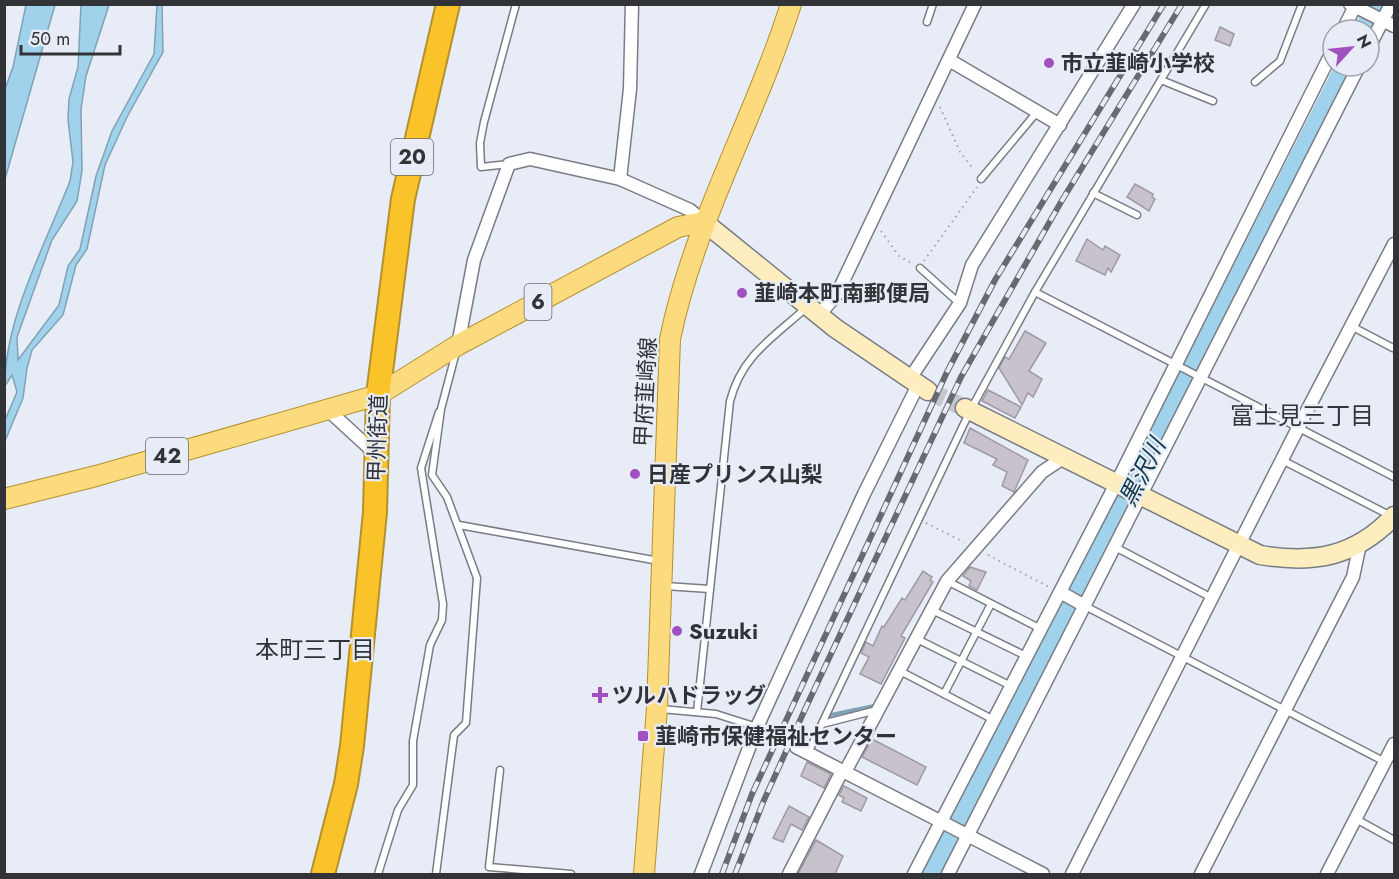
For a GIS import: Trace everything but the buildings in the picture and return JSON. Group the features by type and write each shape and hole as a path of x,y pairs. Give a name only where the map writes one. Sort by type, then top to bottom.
{"highway":[{"name":"甲州街道","path":"323,874 346,784 352,746 378,455 378,395 403,198 448,4"}],"main road":[{"name":"甲府韮崎線","path":"645,874 657,708 670,339 679,296 705,222 774,58 791,4"},
{"name":"6","path":"378,395 458,345 678,227 705,222"},
{"name":"42","path":"4,499 96,476 378,395"}],"street":[{"path":"620,179 630,90 632,4"},
{"path":"814,310 837,294 975,4"},
{"path":"701,874 757,727 864,494 960,303 972,265 1134,4"},
{"path":"1381,24 1391,4"},
{"path":"1353,5 1395,26"},
{"path":"949,60 1060,125"},
{"path":"914,874 1115,484 1321,74"},
{"path":"948,874 1353,78"},
{"path":"458,345 474,260 509,164 530,159 620,179 690,210 814,310 918,385"},
{"path":"1071,874 1298,428 1395,244"},
{"path":"328,410 378,455"},
{"path":"968,410 1260,555 1311,560 1342,553 1360,544 1394,516"},
{"path":"789,874 947,581 1042,472 1063,458"},
{"path":"1201,874 1353,577 1360,544"},
{"path":"1060,592 1085,606"},
{"path":"757,727 773,735"},
{"path":"1327,874 1395,744"},
{"path":"796,747 1043,874"}],"lane":[{"path":"509,164 481,167 480,143 516,4"},
{"path":"927,22 933,4"},
{"path":"808,753 921,520 968,410 1093,193 1206,4"},
{"path":"1255,82 1280,61 1302,4"},
{"path":"1161,80 1213,101"},
{"path":"981,179 1036,112"},
{"path":"1093,193 1137,215"},
{"path":"920,268 960,303"},
{"path":"1035,292 1395,477"},
{"path":"697,712 730,401 734,386 749,359 814,310"},
{"path":"1352,326 1393,348"},
{"path":"436,874 454,735 466,723 477,578 447,497 432,475 441,409 458,345"},
{"path":"378,874 398,810 412,785 413,741 430,645 442,620 443,604 421,468 433,425 441,409"},
{"path":"1282,460 1394,516"},
{"path":"459,525 663,562"},
{"path":"1115,547 1212,598"},
{"path":"947,581 1041,629"},
{"path":"662,586 710,589"},
{"path":"944,694 991,604"},
{"path":"1085,606 1385,762"},
{"path":"932,610 1026,656"},
{"path":"916,639 1011,686"},
{"path":"899,670 994,720"},
{"path":"657,708 716,714 757,727"},
{"path":"822,724 878,710"},
{"path":"500,770 489,867 571,874"},
{"path":"1356,819 1395,840"}],"path":[{"path":"869,227 883,232 899,256 920,268 981,179 960,152 932,94"},
{"path":"921,520 1060,592"}],"water":[{"path":"26,5 55,5 5,179 5,89 13,67"},
{"path":"81,5 109,5 86,76 81,109 82,171 77,201 52,240 17,337 18,360 59,305 68,266 80,249 96,176 112,131 154,54 157,5 162,5 163,52 127,117 105,165 87,249 76,265 63,315 32,350 23,398 5,441 5,420 17,392 12,375 5,386 11,335 28,282 70,181 73,162 68,120 69,99 78,67"}],"waterway":[{"name":"黒沢川","path":"1372,18 1379,4"},
{"name":"黒沢川","path":"930,874 942,859 1098,560 1342,78"},
{"path":"826,716 874,706"}],"tunnel":[{"path":"928,391 965,408"},
{"path":"773,735 796,747"}],"railway":[{"path":"722,874 752,794 947,372 995,280 1164,4"},
{"path":"735,874 764,800 807,705 961,377 1061,202 1182,4"}],"place":[{"name":"市立韮崎小学校","path":"1049,63"},
{"name":"韮崎本町南郵便局","path":"742,293"},
{"name":"日産プリンス山梨","path":"635,474"},
{"name":"Suzuki","path":"677,631"},
{"name":"ツルハドラッグ","path":"600,695"},
{"name":"韮崎市保健福祉センター","path":"643,736"}],"district":[{"name":"富士見三丁目","path":"1302,415"},
{"name":"本町三丁目","path":"315,649"}]}
